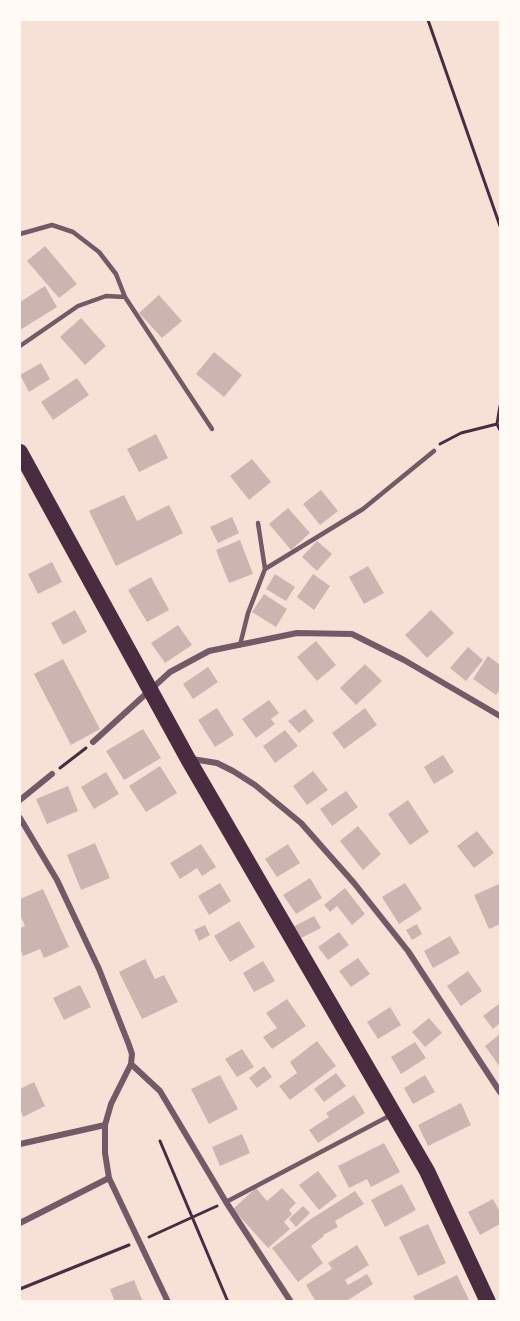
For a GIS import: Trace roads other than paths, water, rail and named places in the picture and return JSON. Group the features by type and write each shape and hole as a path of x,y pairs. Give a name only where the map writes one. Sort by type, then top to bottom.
{"highway":[{"path":"20,452 188,759 427,1171 488,1302"}],"street":[{"path":"93,742 170,672 209,651 297,633 352,634 404,660 501,716"},
{"path":"188,759 217,763 233,771 255,785 301,823 354,883 408,951 500,1090"},
{"path":"20,800 52,774"},
{"path":"20,818 57,880 99,969 132,1054 131,1064 111,1104 105,1125 105,1153 110,1178 168,1302"},
{"path":"131,1064 160,1090 226,1202 291,1302"},
{"path":"20,1144 105,1125"},
{"path":"20,1223 110,1178"}],"lane":[{"path":"20,234 52,225 73,232 99,252 116,274 125,297 212,429"},
{"path":"20,346 78,306 106,296 125,297"},
{"path":"266,568 363,509 434,451"},
{"path":"240,645 248,613 266,568 258,523"},
{"path":"226,1202 393,1114"}]}
